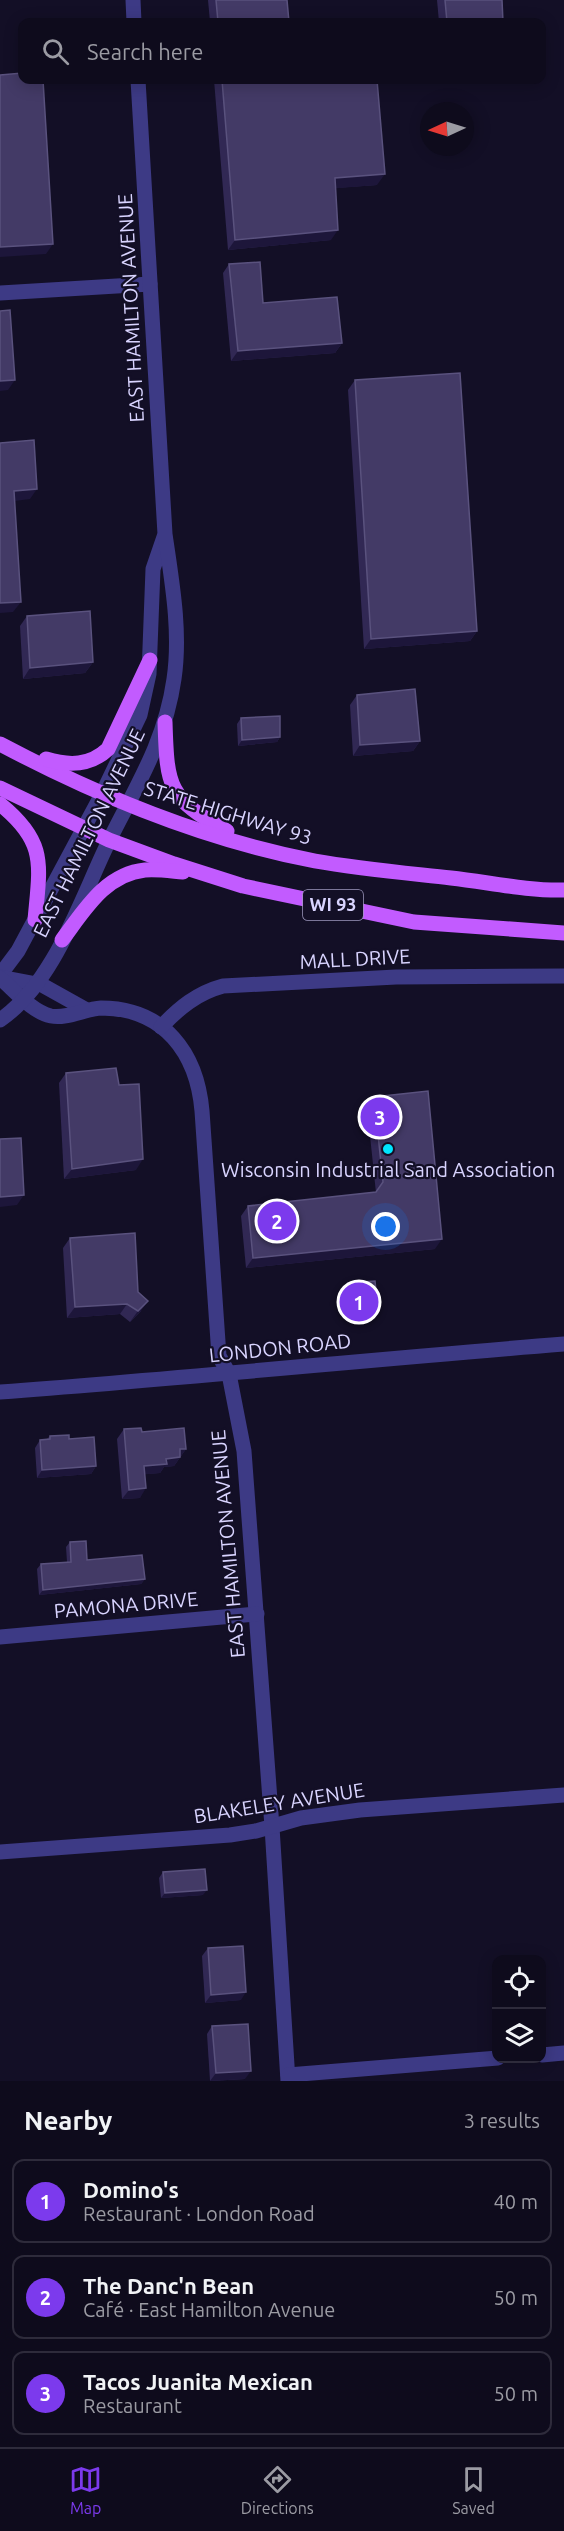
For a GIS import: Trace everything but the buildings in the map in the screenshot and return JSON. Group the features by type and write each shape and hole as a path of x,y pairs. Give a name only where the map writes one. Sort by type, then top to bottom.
{"main road":[{"path":"4,746 65,765 80,764 101,756 108,749 150,660"},
{"path":"165,722 169,777 180,798 195,813 253,846"},
{"name":"STATE HIGHWAY 93","path":"4,746 102,795 253,846 315,861 564,890"},
{"name":"WI 93","path":"0,788 110,840 243,886 414,922 564,933"},
{"path":"0,804 21,820 36,845 39,867 35,920"},
{"path":"62,940 97,895 114,881 147,870 202,873"}],"street":[{"path":"133,0 135,18"},
{"name":"EAST HAMILTON AVENUE","path":"85,1009 36,984 62,940 110,840 130,805 157,745 165,722 175,676 174,593 165,534 138,84"},
{"path":"0,293 150,284"},
{"name":"EAST HAMILTON AVENUE","path":"165,534 153,569 150,660 147,692 140,715 102,795 18,951 0,977 42,1012 52,1016 85,1009 118,1010 148,1020 172,1035 188,1056 200,1092 219,1356 230,1374 244,1451 288,2078"},
{"name":"MALL DRIVE","path":"160,1027 193,998 208,990 223,986 396,977 564,976"},
{"path":"0,977 36,984 25,999 0,1020"},
{"name":"LONDON ROAD","path":"0,1392 564,1344"},
{"name":"PAMONA DRIVE","path":"0,1637 257,1614"},
{"name":"BLAKELEY AVENUE","path":"0,1852 218,1836 272,1827 301,1818 360,1810 564,1795"},
{"path":"546,2055 564,2053"},
{"path":"288,2078 492,2059"}],"place":[{"name":"Tacos Juanita Mexican","path":"380,1117"},
{"name":"Wisconsin Industrial Sand Association","path":"388,1149"},
{"name":"The Danc'n Bean","path":"277,1221"},
{"name":"Domino's","path":"359,1302"}]}
